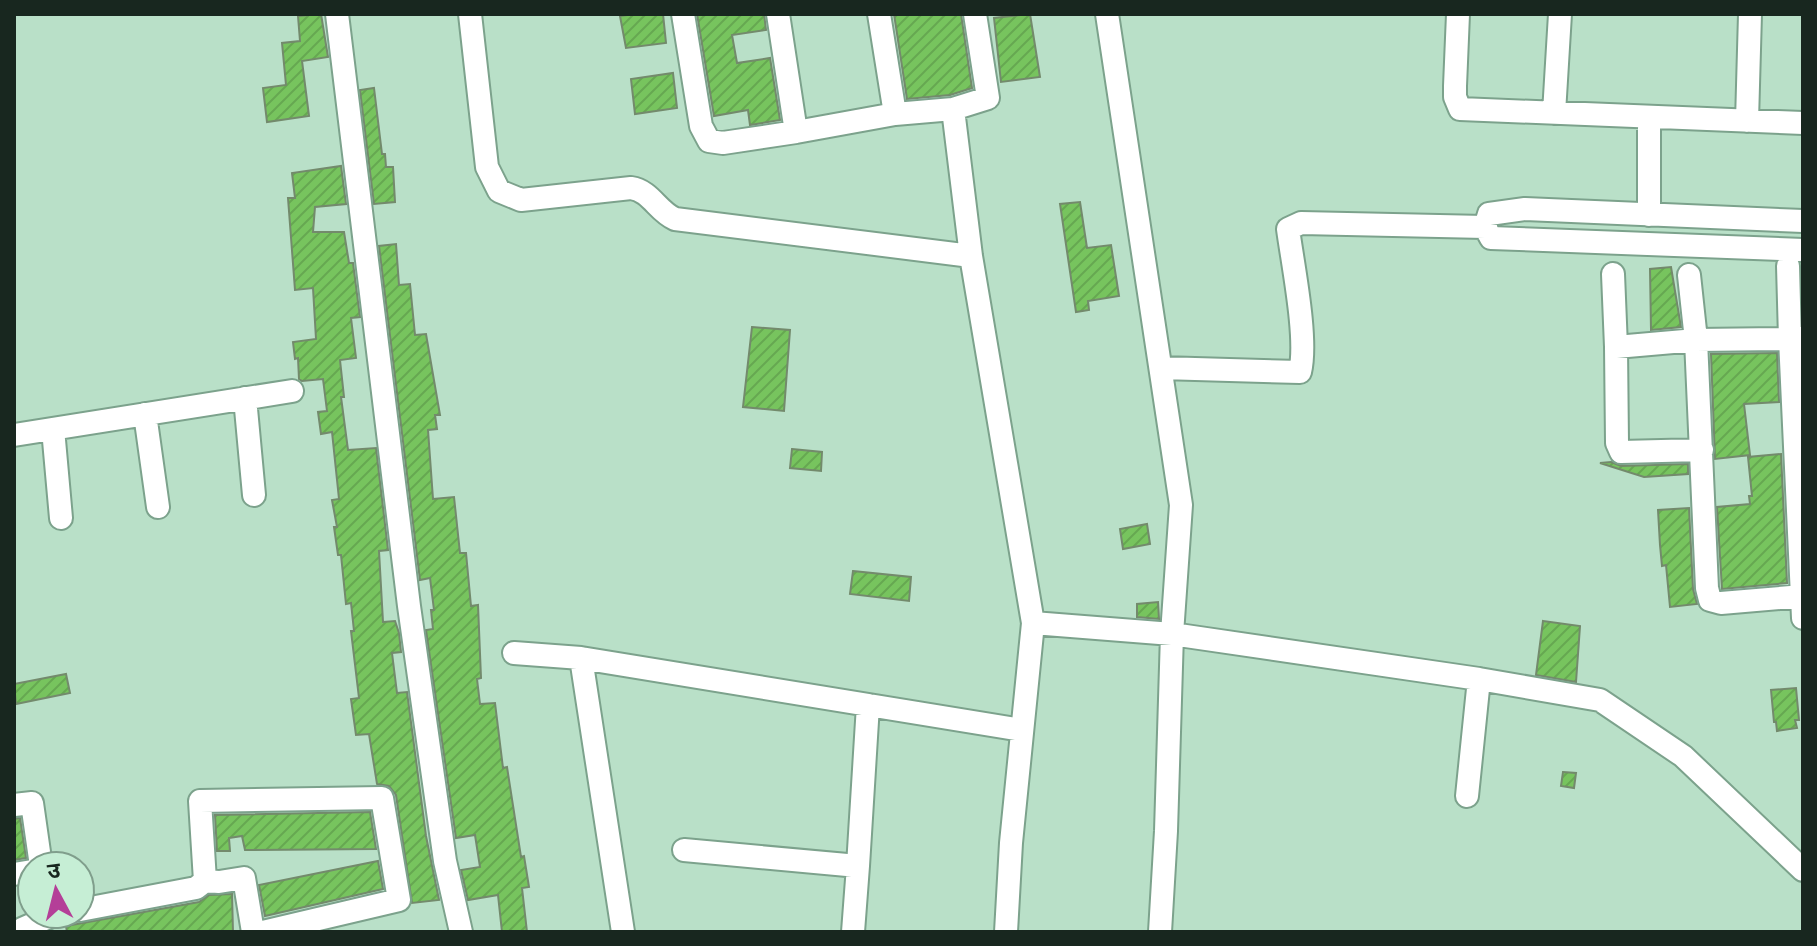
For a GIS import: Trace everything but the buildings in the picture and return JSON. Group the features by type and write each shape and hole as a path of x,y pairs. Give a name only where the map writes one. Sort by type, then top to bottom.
{"street":[{"path":"337,14 411,621 445,861 461,932"},
{"path":"470,14 487,167 499,191 521,200 641,189 666,215 675,219 971,256"},
{"path":"683,14 701,126 709,141 723,143 895,114 953,109 988,98 975,14"},
{"path":"778,14 796,132"},
{"path":"879,14 895,114"},
{"path":"1107,14 1181,505 1172,634 1160,932"},
{"path":"1458,14 1455,97 1460,109 1803,123"},
{"path":"1554,113 1560,14"},
{"path":"1747,121 1750,14"},
{"path":"953,109 971,256 1033,623 1011,843 1006,932"},
{"path":"1649,117 1649,215"},
{"path":"1689,275 1696,340 1710,600 1721,603 1802,604 1796,258 1491,238 1485,227 1489,214 1503,211 1803,221"},
{"path":"1161,368 1300,372 1302,340 1288,229 1301,223 1485,227"},
{"path":"1613,274 1617,443 1621,452 1702,450"},
{"path":"1616,347 1696,340 1797,338"},
{"path":"14,435 292,391"},
{"path":"245,398 254,495"},
{"path":"145,414 158,507"},
{"path":"53,429 61,518"},
{"path":"1033,623 1172,634 1600,700 1683,756 1803,870"},
{"path":"514,653 581,658 1022,730"},
{"path":"581,658 623,932"},
{"path":"1467,796 1479,679"},
{"path":"853,932 868,705"},
{"path":"205,881 200,801 382,798 399,900 263,932"},
{"path":"14,805 32,803 39,850"},
{"path":"684,850 858,866"},
{"path":"96,907 196,888 205,881 244,878 253,932"}]}
